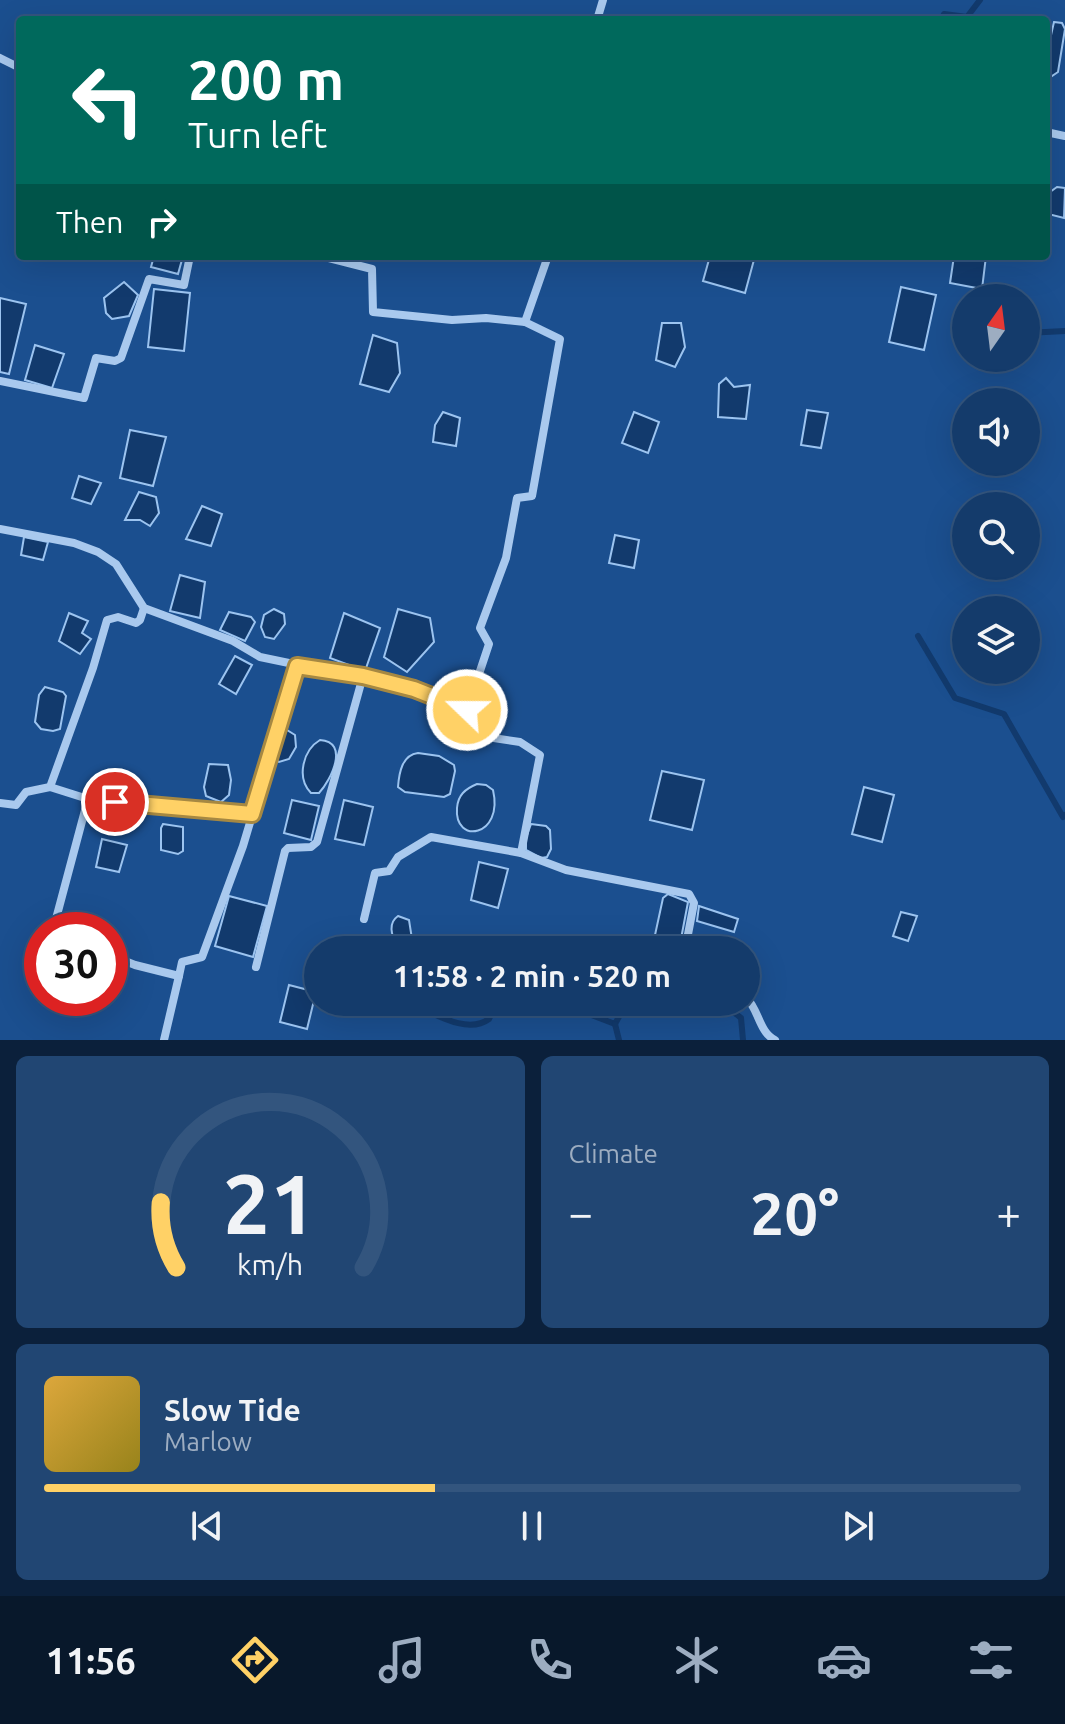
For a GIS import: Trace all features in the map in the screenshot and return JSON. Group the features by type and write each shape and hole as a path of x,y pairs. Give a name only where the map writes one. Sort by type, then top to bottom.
{"street":[{"path":"0,381 84,398 96,358 115,361 121,358 149,279 184,285 189,260"},
{"path":"337,260 372,269 373,312 452,320 486,318 525,322 560,339 532,496 517,498 506,558 480,628 489,644 467,710"},
{"path":"525,322 547,260"},
{"path":"0,529 74,543 98,552 116,564 144,608 233,641 260,657 414,689 467,710 487,737 520,742 540,755 521,853"},
{"path":"50,787 107,620 118,617 136,623 144,608"},
{"path":"164,1040 182,962 202,957 252,814 297,666"},
{"path":"256,967 285,851 288,848 311,847 317,842 363,676"},
{"path":"0,803 16,805 26,792 50,787 88,799 252,814"},
{"path":"58,912 88,799"},
{"path":"364,919 375,873 389,871 398,857 431,837 521,853 566,870 689,894 694,903 688,936"},
{"path":"128,962 179,976"},
{"path":"760,1016 769,1037 775,1040"}],"water":[{"path":"1054,22 1062,23 1065,29 1058,72 1052,76 1050,75 1050,40"},
{"path":"1057,187 1065,188 1064,218 1050,214 1050,192"},
{"path":"153,260 182,260 178,274 151,267"},
{"path":"709,260 754,260 745,293 703,281"},
{"path":"953,260 986,260 983,284 950,283"},
{"path":"124,282 138,295 129,316 112,319 106,313 104,298"},
{"path":"901,287 936,295 924,350 889,342"},
{"path":"154,289 190,293 184,351 148,347"},
{"path":"0,298 26,304 9,374 0,372"},
{"path":"662,323 681,323 685,347 675,367 656,360"},
{"path":"373,335 397,343 400,373 389,392 360,384"},
{"path":"35,345 64,354 52,388 25,380"},
{"path":"726,378 734,387 750,385 746,419 718,417 719,384"},
{"path":"807,410 828,413 821,448 801,445"},
{"path":"443,412 460,418 456,446 433,442 435,425"},
{"path":"634,412 659,422 648,453 622,443"},
{"path":"130,430 166,437 153,486 120,478"},
{"path":"79,476 101,483 91,504 72,498"},
{"path":"139,492 156,497 159,513 150,526 140,520 125,520"},
{"path":"202,506 222,514 211,546 186,539"},
{"path":"615,535 639,540 634,568 609,563"},
{"path":"24,537 48,542 43,560 21,555"},
{"path":"180,575 205,582 200,618 170,611"},
{"path":"274,609 284,614 285,624 274,639 265,637 261,627 264,615"},
{"path":"398,609 430,618 434,642 407,672 384,657"},
{"path":"229,612 251,617 255,622 245,641 220,630"},
{"path":"69,613 88,621 82,633 91,639 80,654 59,641"},
{"path":"344,613 380,628 365,671 330,658"},
{"path":"235,656 252,665 236,694 219,684"},
{"path":"45,687 63,692 66,696 60,729 53,731 41,729 35,722 39,695"},
{"path":"287,730 295,735 296,747 289,759 279,762 273,758 281,731"},
{"path":"320,740 334,747 335,762 324,787 319,793 311,793 304,780 304,765 309,750"},
{"path":"418,753 439,756 454,765 450,794 444,797 405,792 398,787 405,761"},
{"path":"209,764 228,765 231,780 229,795 221,802 206,796 204,787"},
{"path":"662,771 704,780 692,830 650,820"},
{"path":"477,784 493,790 494,806 492,818 486,826 470,831 458,820 457,808 463,793"},
{"path":"864,787 894,795 882,842 852,834"},
{"path":"292,800 319,806 311,840 284,833"},
{"path":"344,800 373,807 364,845 335,839"},
{"path":"163,824 183,827 183,851 178,854 161,850"},
{"path":"531,824 546,826 550,830 551,849 547,857 541,858 526,850"},
{"path":"102,839 127,845 119,872 96,867"},
{"path":"479,862 508,869 498,908 471,900"},
{"path":"668,894 688,902 682,936 655,935 663,898"},
{"path":"229,896 267,906 253,957 215,946"},
{"path":"699,906 738,919 734,932 697,921"},
{"path":"901,912 917,916 908,941 893,936"},
{"path":"398,916 409,920 412,936 393,936 393,922"},
{"path":"289,985 304,989 304,1016 310,1016 307,1029 280,1022"}],"waterway":[{"path":"968,16 980,0"},
{"path":"943,16 959,16"},
{"path":"1040,332 1065,331"},
{"path":"918,636 955,698 1004,714 1063,817 1065,815"},
{"path":"439,1016 456,1023 473,1025 490,1016"},
{"path":"594,1016 615,1024 619,1016"},
{"path":"739,1016 743,1040"},
{"path":"615,1024 619,1040"}],"route":[{"path":"115,802 252,814 297,666 363,676 414,689 467,710"}]}
